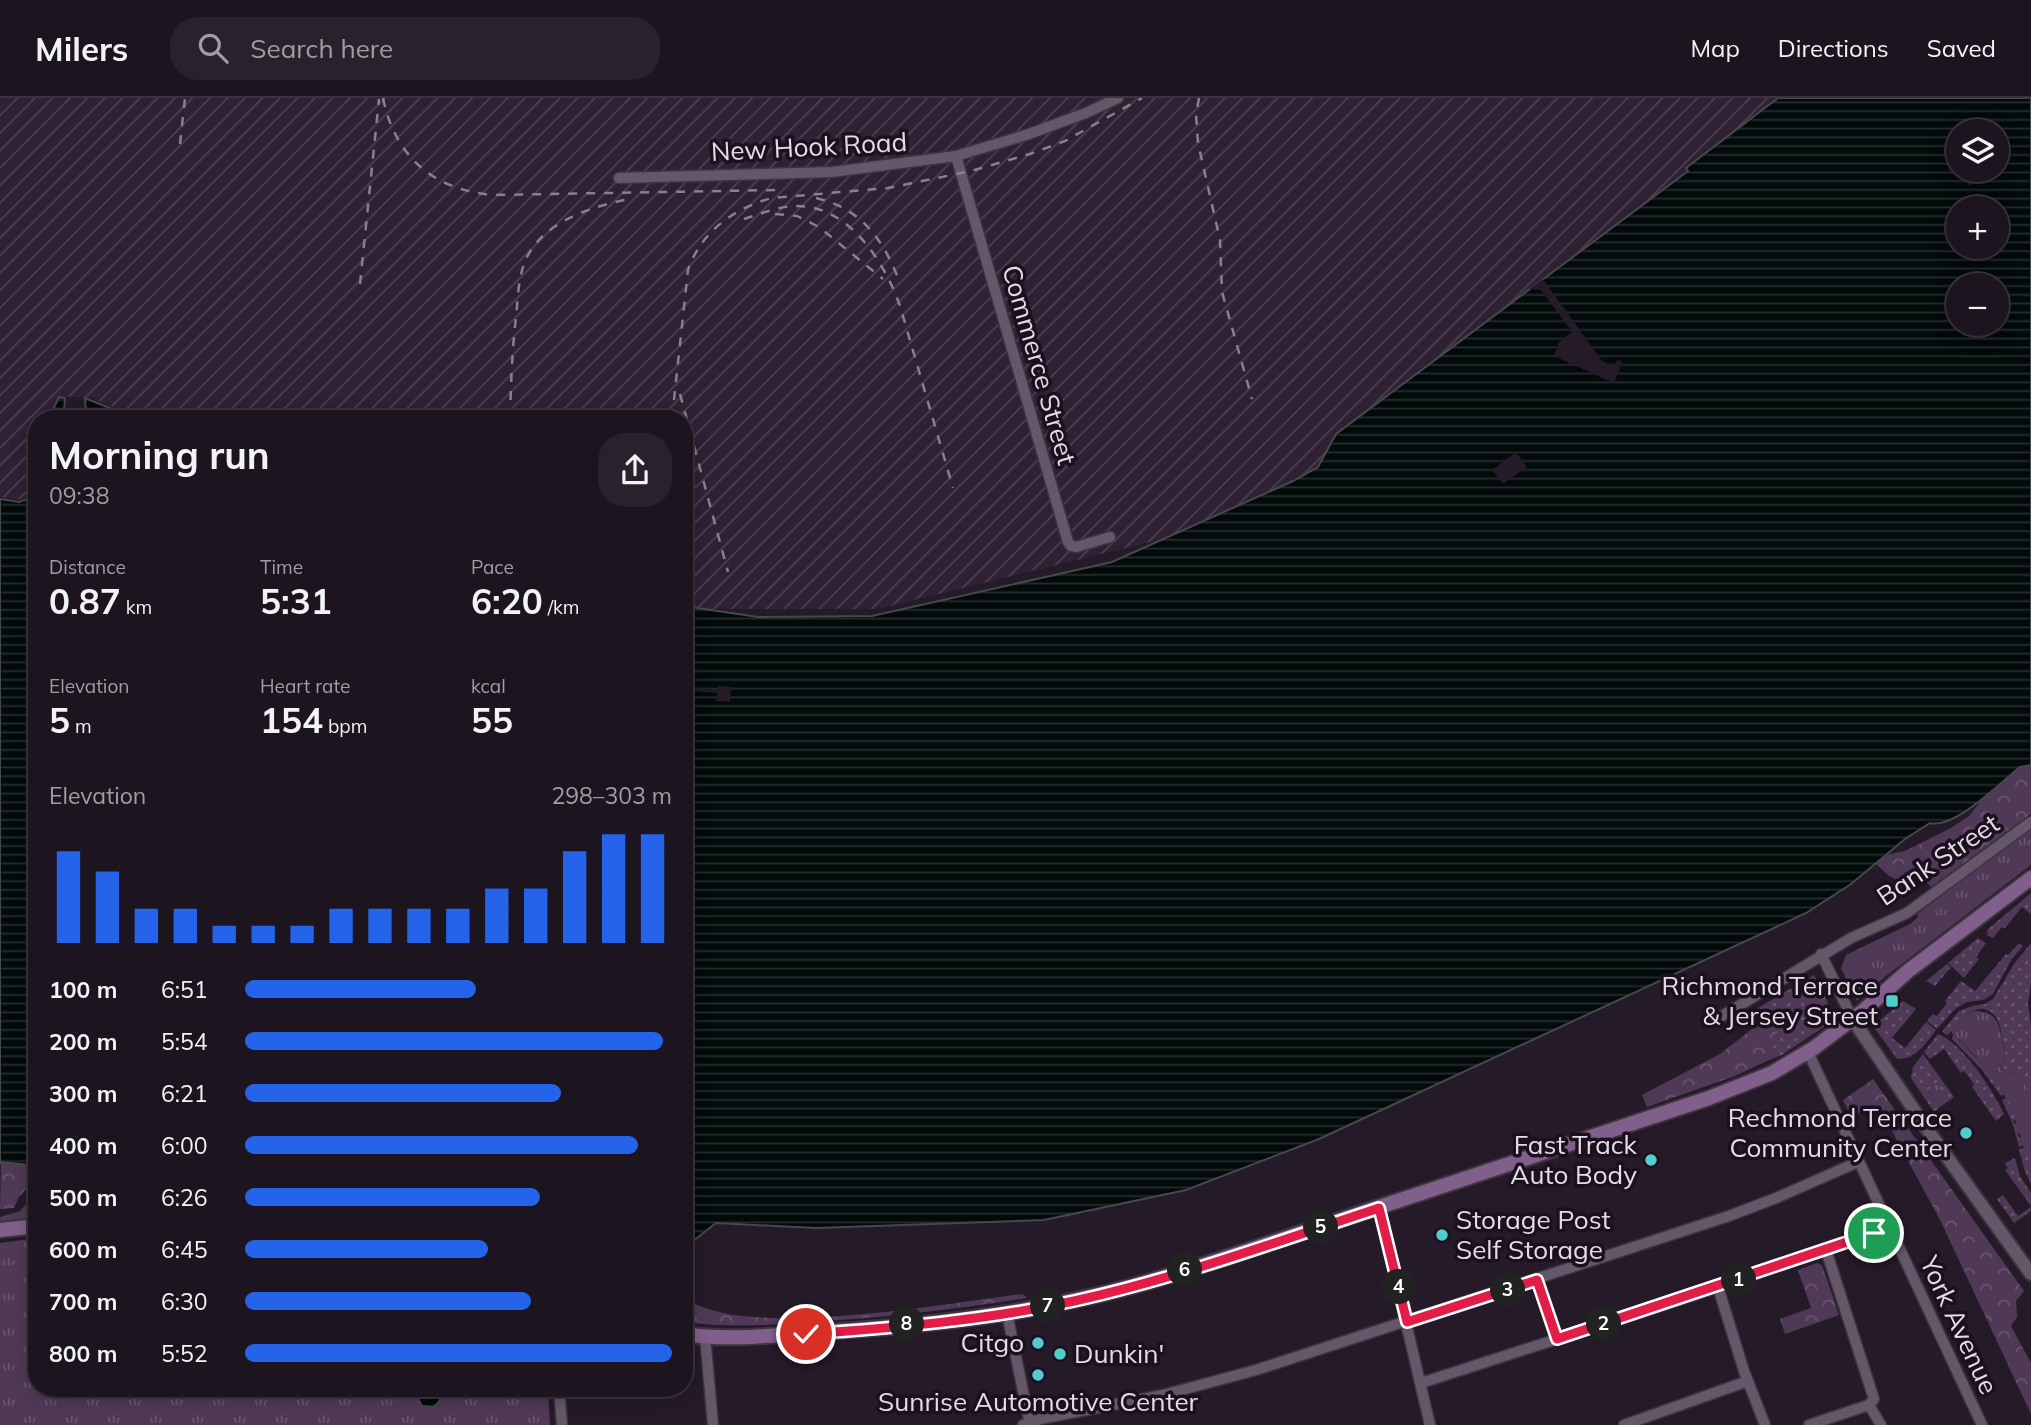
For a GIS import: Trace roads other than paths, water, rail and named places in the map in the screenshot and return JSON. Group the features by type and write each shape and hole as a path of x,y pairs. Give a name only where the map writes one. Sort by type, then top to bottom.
{"main road":[{"path":"693,1335 842,1331 1007,1313 1076,1300 1127,1288 1379,1208 1724,1093 1772,1073 1808,1052 1853,1020 1908,971 2031,878"},
{"path":"0,1230 28,1227"}],"street":[{"name":"New Hook Road","path":"619,178 832,172 957,156 1026,135 1118,98"},
{"name":"Commerce Street","path":"957,156 1068,542 1076,547 1110,537"},
{"name":"Bank Street","path":"1723,1016 1821,954 1907,913 2031,822"},
{"path":"1821,954 1853,1020 2031,1274"},
{"name":"York Avenue","path":"1808,1052 1982,1425"},
{"path":"1007,1313 1028,1424 1163,1395 1256,1370 1741,1212 1858,1161"},
{"path":"1379,1208 1430,1425"},
{"path":"1421,1383 1718,1287 1890,1227"},
{"path":"1826,1250 1871,1402 1881,1425"},
{"path":"1537,1280 1557,1339"},
{"path":"1718,1287 1765,1425"},
{"path":"705,1336 713,1425"},
{"path":"1624,1425 1748,1381"},
{"path":"560,1397 562,1425"},
{"path":"1809,1425 1871,1402"}],"railway":[{"path":"180,144 185,98"},
{"path":"383,98 397,137 420,167 435,178 472,192 493,195 778,190"},
{"path":"673,410 688,270 701,244 732,215 772,198 888,188 971,171 1065,141 1142,98"},
{"path":"1199,98 1196,115 1198,143 1220,240 1222,292 1252,399"},
{"path":"360,284 379,99"},
{"path":"816,198 847,210 870,229 887,254 900,283"},
{"path":"510,410 518,295 526,259 534,246 556,225 584,211 629,199"},
{"path":"744,219 783,207 815,208 848,226 874,255 900,306 953,488"},
{"path":"775,214 797,216 819,227 883,279"},
{"path":"680,394 684,410"},
{"path":"693,442 728,572"}],"place":[{"name":"Richmond Terrace & Jersey Street","path":"1892,1001"},
{"name":"Rechmond Terrace Community Center","path":"1966,1133"},
{"name":"Fast Track Auto Body","path":"1651,1160"},
{"name":"Storage Post Self Storage","path":"1442,1235"},
{"name":"Citgo","path":"1038,1343"},
{"name":"Dunkin'","path":"1060,1354"},
{"name":"Sunrise Automotive Center","path":"1038,1375"}]}
